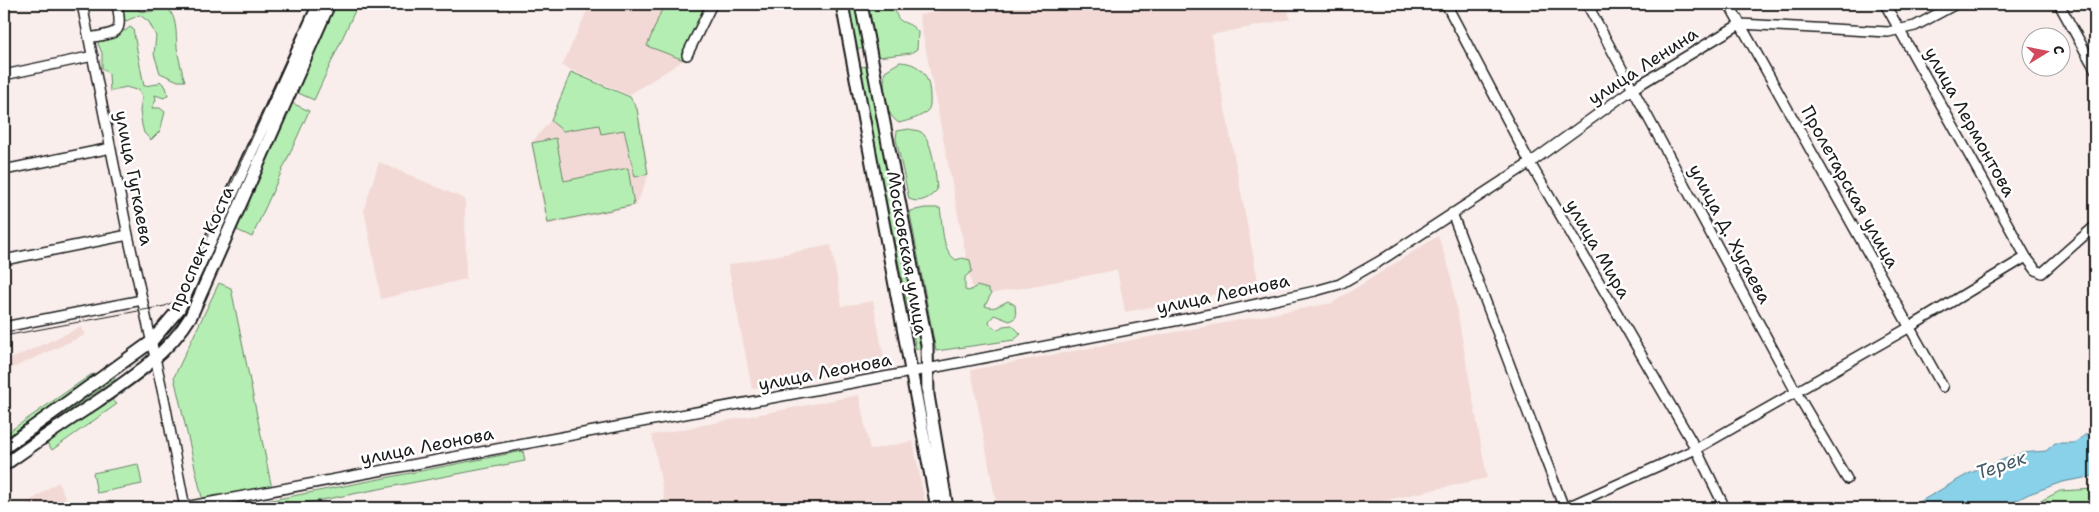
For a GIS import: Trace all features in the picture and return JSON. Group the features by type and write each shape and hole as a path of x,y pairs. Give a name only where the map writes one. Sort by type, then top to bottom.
{"main road":[{"name":"проспект Коста","path":"4,448 152,342 167,325 182,303 319,4"},
{"name":"проспект Коста","path":"4,465 121,385 174,340 191,317 329,4"},
{"name":"Московская улица","path":"842,4 937,508"},
{"name":"Московская улица","path":"861,4 924,325 927,345 928,395 947,508"}],"street":[{"name":"улица Гугкаева","path":"82,4 185,508"},
{"path":"89,38 118,30 121,23 117,4"},
{"path":"687,55 712,4"},
{"name":"улица Мира","path":"1446,4 1530,163 1696,449 1726,508"},
{"name":"улица Д. Хугаева","path":"1587,4 1634,88 1796,392 1848,479"},
{"name":"Пролетарская улица","path":"1729,4 1943,387"},
{"name":"улица Лермонтова","path":"1885,4 2026,256 2036,270 2042,273 2095,226"},
{"path":"1740,24 1876,32 1900,31 1915,26 1956,4"},
{"path":"2059,4 2095,69"},
{"name":"улица Ленина","path":"1453,213 1530,163 1634,88 1740,24"},
{"path":"4,74 93,56"},
{"path":"4,170 111,148"},
{"path":"1453,213 1565,508 1696,449 1910,327 2026,256"},
{"name":"улица Леонова","path":"185,508 910,372 1315,292 1340,284 1361,273 1453,213"},
{"path":"4,260 128,235"},
{"path":"4,328 142,300"}],"shaded area":[{"path":"590,4 709,4 684,60 629,95 562,66"},
{"path":"970,4 1287,4 1290,19 1211,35 1259,286 1125,312 1117,270 974,297 919,15"},
{"path":"571,71 630,97 638,109 649,174 636,206 547,225 531,143 550,121"},
{"path":"379,162 465,199 466,279 381,299 364,209"},
{"path":"1438,236 1450,271 1487,478 1351,508 997,508 971,370 1332,303"},
{"path":"831,245 842,306 873,301 885,364 752,389 728,265"},
{"path":"81,327 85,335 4,372 4,362"},
{"path":"859,395 870,450 913,441 926,508 666,508 652,435"},
{"path":"58,482 71,508 20,508"}],"green space":[{"path":"122,4 137,4 139,11 144,12 168,8 174,19 178,54 185,81 178,81 160,73 154,54 156,36 149,22 140,15 126,21 123,17"},
{"path":"335,4 358,4 314,100 296,92"},
{"path":"664,4 709,4 684,60 647,46"},
{"path":"845,4 858,4 866,48 854,50"},
{"path":"868,4 894,4 897,17 918,32 917,49 911,53 878,57"},
{"path":"130,27 133,29 144,86 157,84 160,81 166,87 168,95 164,98 155,95 156,100 152,108 160,108 165,112 160,131 151,140 144,133 142,125 140,111 142,96 138,88 136,90 126,87 110,91 109,74 102,68 102,53 98,44 99,41 105,41 120,28 125,31"},
{"path":"900,62 913,65 922,71 928,82 930,105 922,115 899,123 894,119 887,107 884,85 885,71"},
{"path":"868,66 924,348 916,349 859,67"},
{"path":"571,72 630,97 637,109 648,174 635,177 624,130 601,134 599,125 563,131 551,121"},
{"path":"292,103 309,111 252,237 235,229"},
{"path":"909,129 920,131 925,136 931,150 935,168 937,190 928,198 917,201 909,199 896,139 897,131"},
{"path":"556,138 564,181 628,168 634,205 548,223 532,143"},
{"path":"925,208 940,208 945,244 951,256 956,260 962,258 970,260 972,271 965,277 965,290 969,291 977,286 988,289 991,294 985,306 988,307 997,306 1008,301 1015,305 1016,317 1010,321 994,315 989,321 997,330 1003,326 1012,325 1021,334 1014,340 936,351 910,214 911,211"},
{"path":"219,283 231,288 272,489 203,502 174,377"},
{"path":"92,374 98,380 4,446 4,435"},
{"path":"114,377 115,379 4,457 4,455"},
{"path":"111,399 117,404 52,450 47,443"},
{"path":"523,451 525,461 280,508 231,508"},
{"path":"138,464 142,484 97,493 93,473"},
{"path":"2095,489 2095,497 2078,508 2027,508 2060,491"}],"water":[{"name":"Терек","path":"2095,433 2095,476 2062,482 2029,494 2001,508 1909,508 1968,474 2007,458 2021,453 2046,451 2055,443 2074,443 2085,435"}],"tram line":[{"path":"4,336 165,306 175,301 183,292 189,279 312,4"}]}
